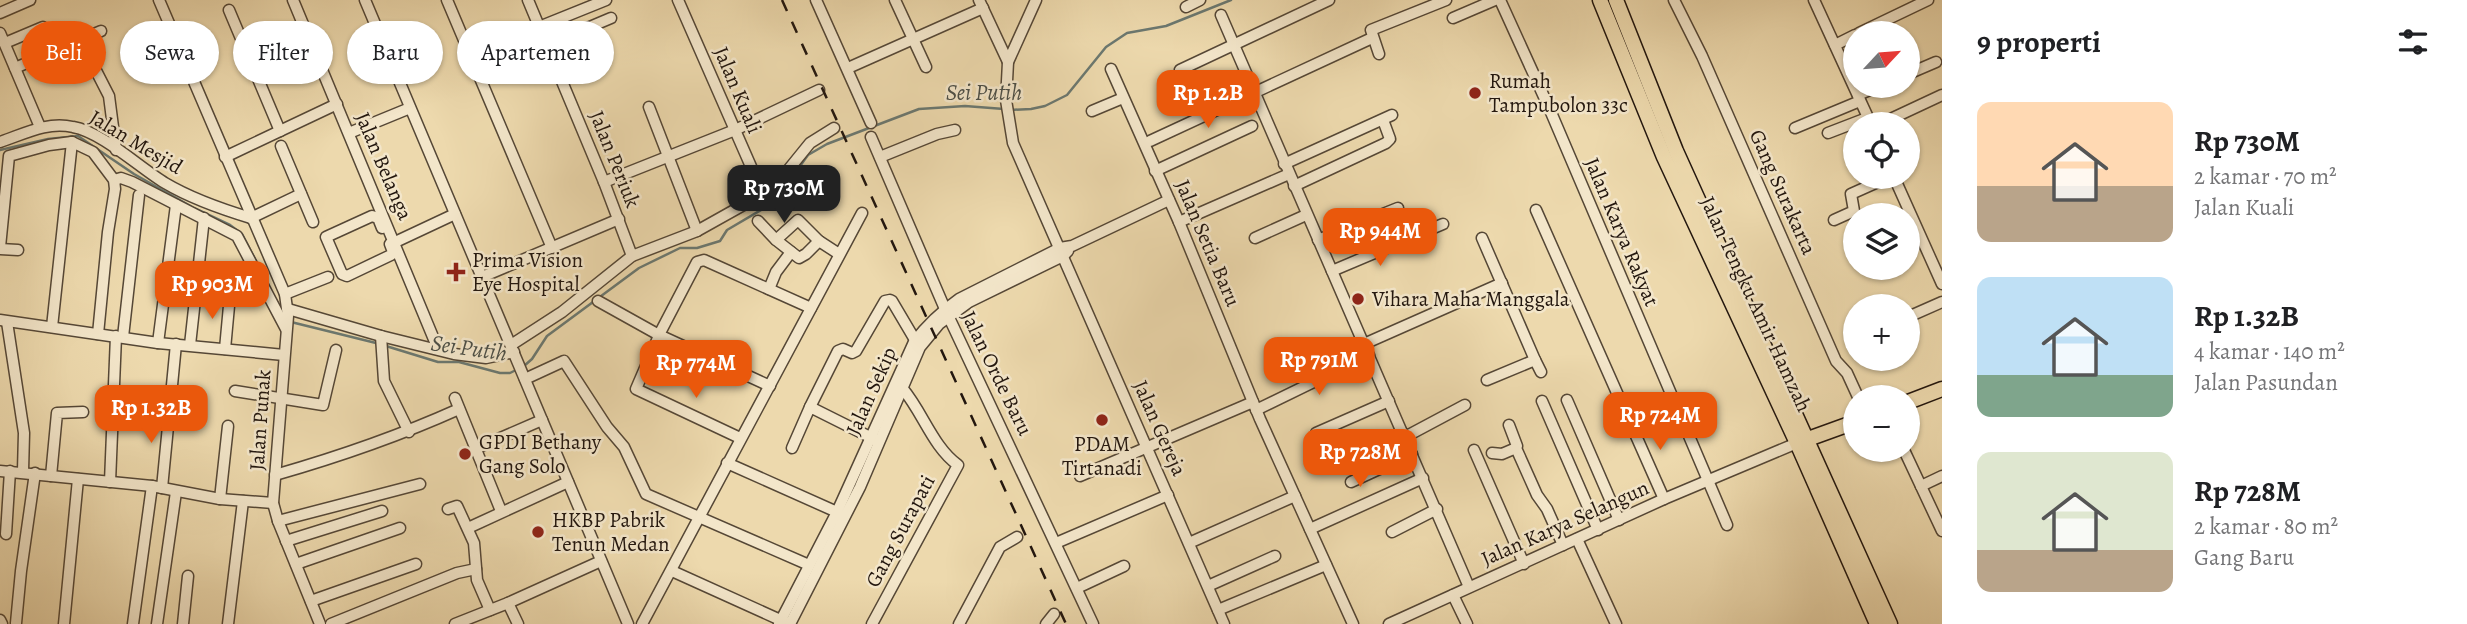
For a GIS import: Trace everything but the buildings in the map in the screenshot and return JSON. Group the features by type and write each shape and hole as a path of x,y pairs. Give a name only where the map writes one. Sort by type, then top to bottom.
{"main road":[{"name":"Jalan Tengku Amir Hamzah","path":"1600,0 1802,441 1890,624"},
{"name":"Jalan Tengku Amir Hamzah","path":"1616,0 1670,154"},
{"path":"1920,397 1942,389"},
{"path":"1802,441 1843,426"},
{"name":"Jalan Tengku Amir Hamzah","path":"1802,441 1877,624"}],"street":[{"path":"0,13 30,0"},
{"name":"Jalan Punak","path":"159,0 285,294 287,320 273,503 320,624"},
{"name":"Jalan Belanga","path":"293,0 438,349"},
{"path":"365,0 628,624"},
{"path":"447,0 552,248"},
{"name":"Jalan Periuk","path":"528,0 536,21"},
{"path":"553,21 606,0"},
{"name":"Jalan Kuali","path":"678,0 763,194"},
{"path":"816,0 871,122"},
{"path":"895,0 926,67"},
{"path":"1008,62 1035,0"},
{"path":"1186,7 1200,0"},
{"path":"1180,69 1329,0"},
{"path":"1150,141 1446,0"},
{"path":"1453,18 1495,0"},
{"name":"Jalan Karya Rakyat","path":"1500,0 1727,526"},
{"name":"Gang Surakarta","path":"1674,0 1707,67 1836,361 1847,373 1852,385"},
{"path":"1814,0 1843,63"},
{"path":"1884,21 1928,0"},
{"path":"848,68 981,4 1008,62"},
{"path":"229,10 280,131"},
{"path":"1220,15 1469,587"},
{"path":"606,21 611,19"},
{"path":"21,33 2,38 40,127"},
{"path":"1371,34 1379,54"},
{"path":"1835,45 1843,41"},
{"name":"Jalan Gereja","path":"1008,62 1006,100 1013,143 1224,624"},
{"path":"1920,69 1936,62"},
{"path":"15,68 21,65"},
{"name":"Jalan Setia Baru","path":"1111,69 1179,222 1255,406 1353,624"},
{"path":"103,84 109,96 116,150"},
{"name":"Jalan Periuk","path":"563,84 632,256"},
{"path":"604,182 735,130 819,90"},
{"path":"1906,112 1942,95"},
{"path":"1092,111 1123,97"},
{"path":"1795,128 1859,98 1865,112"},
{"path":"225,157 337,104"},
{"path":"649,107 697,232"},
{"path":"349,133 410,108"},
{"path":"1179,222 1387,118 1390,139 1386,143 1294,186"},
{"path":"1156,171 1252,125"},
{"name":"Jalan Mesjid","path":"0,142 40,127 74,127 101,139 167,184 218,209 251,218"},
{"path":"114,180 121,178 132,181 238,238 287,320 486,358 513,351 632,256 697,232 763,194 780,180 810,143 834,128"},
{"path":"1828,133 1843,129"},
{"path":"880,157 955,130"},
{"name":"Jalan Orde Baru","path":"871,137 947,313 1093,624"},
{"path":"52,327 72,142"},
{"path":"18,250 0,248 9,156 72,142 93,152 114,180 115,189 98,334"},
{"path":"282,146 313,222"},
{"path":"1833,220 1854,211 1851,194 1862,189"},
{"path":"1900,189 1942,284"},
{"path":"251,218 301,194"},
{"path":"110,482 120,336 139,195"},
{"name":"Jalan Sekip","path":"785,623 876,440 917,345 959,299 1169,200"},
{"path":"158,342 176,205"},
{"path":"1318,240 1398,208"},
{"path":"1536,210 1664,499"},
{"path":"642,624 862,213"},
{"path":"392,243 455,214"},
{"path":"1255,238 1306,215"},
{"path":"374,216 378,218 392,243 391,255 347,276 342,274 326,237 374,216"},
{"path":"190,345 204,219"},
{"path":"482,276 619,219"},
{"path":"776,240 798,220 819,241 839,254"},
{"path":"758,221 776,240 801,258 819,241"},
{"path":"1332,271 1443,224"},
{"path":"1482,238 1541,372"},
{"path":"769,289 776,272 791,251"},
{"path":"740,438 638,391 636,386 659,335 699,261 704,260 811,308"},
{"path":"285,294 328,276"},
{"path":"1080,476 1255,406 1502,283"},
{"path":"225,349 230,295"},
{"path":"792,448 838,351 856,351 885,301 890,299 917,345"},
{"path":"598,301 659,335 770,386"},
{"path":"1920,312 1942,302"},
{"path":"29,624 14,623 29,472 4,321 158,342 284,355"},
{"path":"381,338 384,381 409,432"},
{"path":"133,624 157,487 176,344"},
{"name":"Jalan Sekip","path":"785,623 809,565 903,389 917,345"},
{"path":"235,391 323,404 336,350"},
{"path":"1487,380 1535,359"},
{"path":"523,375 564,360 607,427 624,447 646,494 809,565"},
{"name":"Gang Surapati","path":"872,624 958,465 943,452 914,402 903,389"},
{"path":"1567,400 1619,520"},
{"path":"1316,433 1389,401"},
{"path":"1542,401 1598,530"},
{"path":"275,475 409,432 457,404 501,512"},
{"path":"1367,451 1465,405"},
{"path":"810,407 876,440"},
{"path":"51,475 57,412 83,412"},
{"path":"475,449 542,420"},
{"path":"1509,425 1537,495 1547,509 1563,545"},
{"path":"220,499 228,426"},
{"name":"Jalan Karya Selangun","path":"1389,624 1664,499 1802,441"},
{"path":"1492,453 1502,454 1516,448"},
{"path":"1474,450 1524,564"},
{"path":"1351,482 1412,454"},
{"path":"1910,462 1942,531"},
{"path":"727,463 837,512"},
{"path":"0,521 6,536 5,471 157,487 220,499 273,503"},
{"path":"1921,486 1942,475"},
{"path":"1310,529 1423,478"},
{"path":"64,624 78,480"},
{"path":"468,528 568,482"},
{"path":"278,521 420,484"},
{"path":"157,624 176,492"},
{"path":"1056,543 1168,495"},
{"path":"1189,543 1295,496"},
{"path":"228,624 243,501"},
{"path":"448,509 457,506 468,528 475,551 477,580 490,610"},
{"path":"1392,532 1437,509"},
{"path":"286,541 382,511"},
{"path":"296,564 400,528"},
{"path":"959,624 1000,547 1017,537"},
{"path":"1577,539 1616,624"},
{"path":"1208,586 1275,556"},
{"path":"455,624 601,561"},
{"path":"311,601 416,564"},
{"path":"1218,610 1326,565"},
{"path":"1077,588 1124,566"},
{"path":"331,624 457,573 476,569"},
{"path":"672,570 785,623"},
{"path":"183,624 188,576"},
{"path":"1453,595 1467,624"},
{"path":"508,603 518,624"},
{"path":"1045,624 1054,614"}],"waterway":[{"name":"Sei Putih","path":"1010,110 1045,106 1067,95 1106,47 1127,33 1166,26 1231,0"},
{"name":"Sei Putih","path":"524,366 547,336 639,268 680,248 697,248 720,241 727,230 773,203 808,155 827,144 919,109 965,106 1004,109"},
{"name":"Sei Putih","path":"0,150 48,139 78,136 134,174 230,225 242,234 256,261"},
{"name":"Sei Putih","path":"291,322 380,344"},
{"name":"Sei Putih","path":"386,346 438,362 459,362 500,373 510,373 518,369"}],"railway":[{"path":"782,0 1066,624"}],"place":[{"name":"Rumah Tampubolon 33c","path":"1475,93"},
{"name":"Prima Vision Eye Hospital","path":"456,272"},
{"name":"Vihara Maha Manggala","path":"1358,299"},
{"name":"PDAM Tirtanadi","path":"1102,420"},
{"name":"GPDI Bethany Gang Solo","path":"465,454"},
{"name":"HKBP Pabrik Tenun Medan","path":"538,532"}]}
